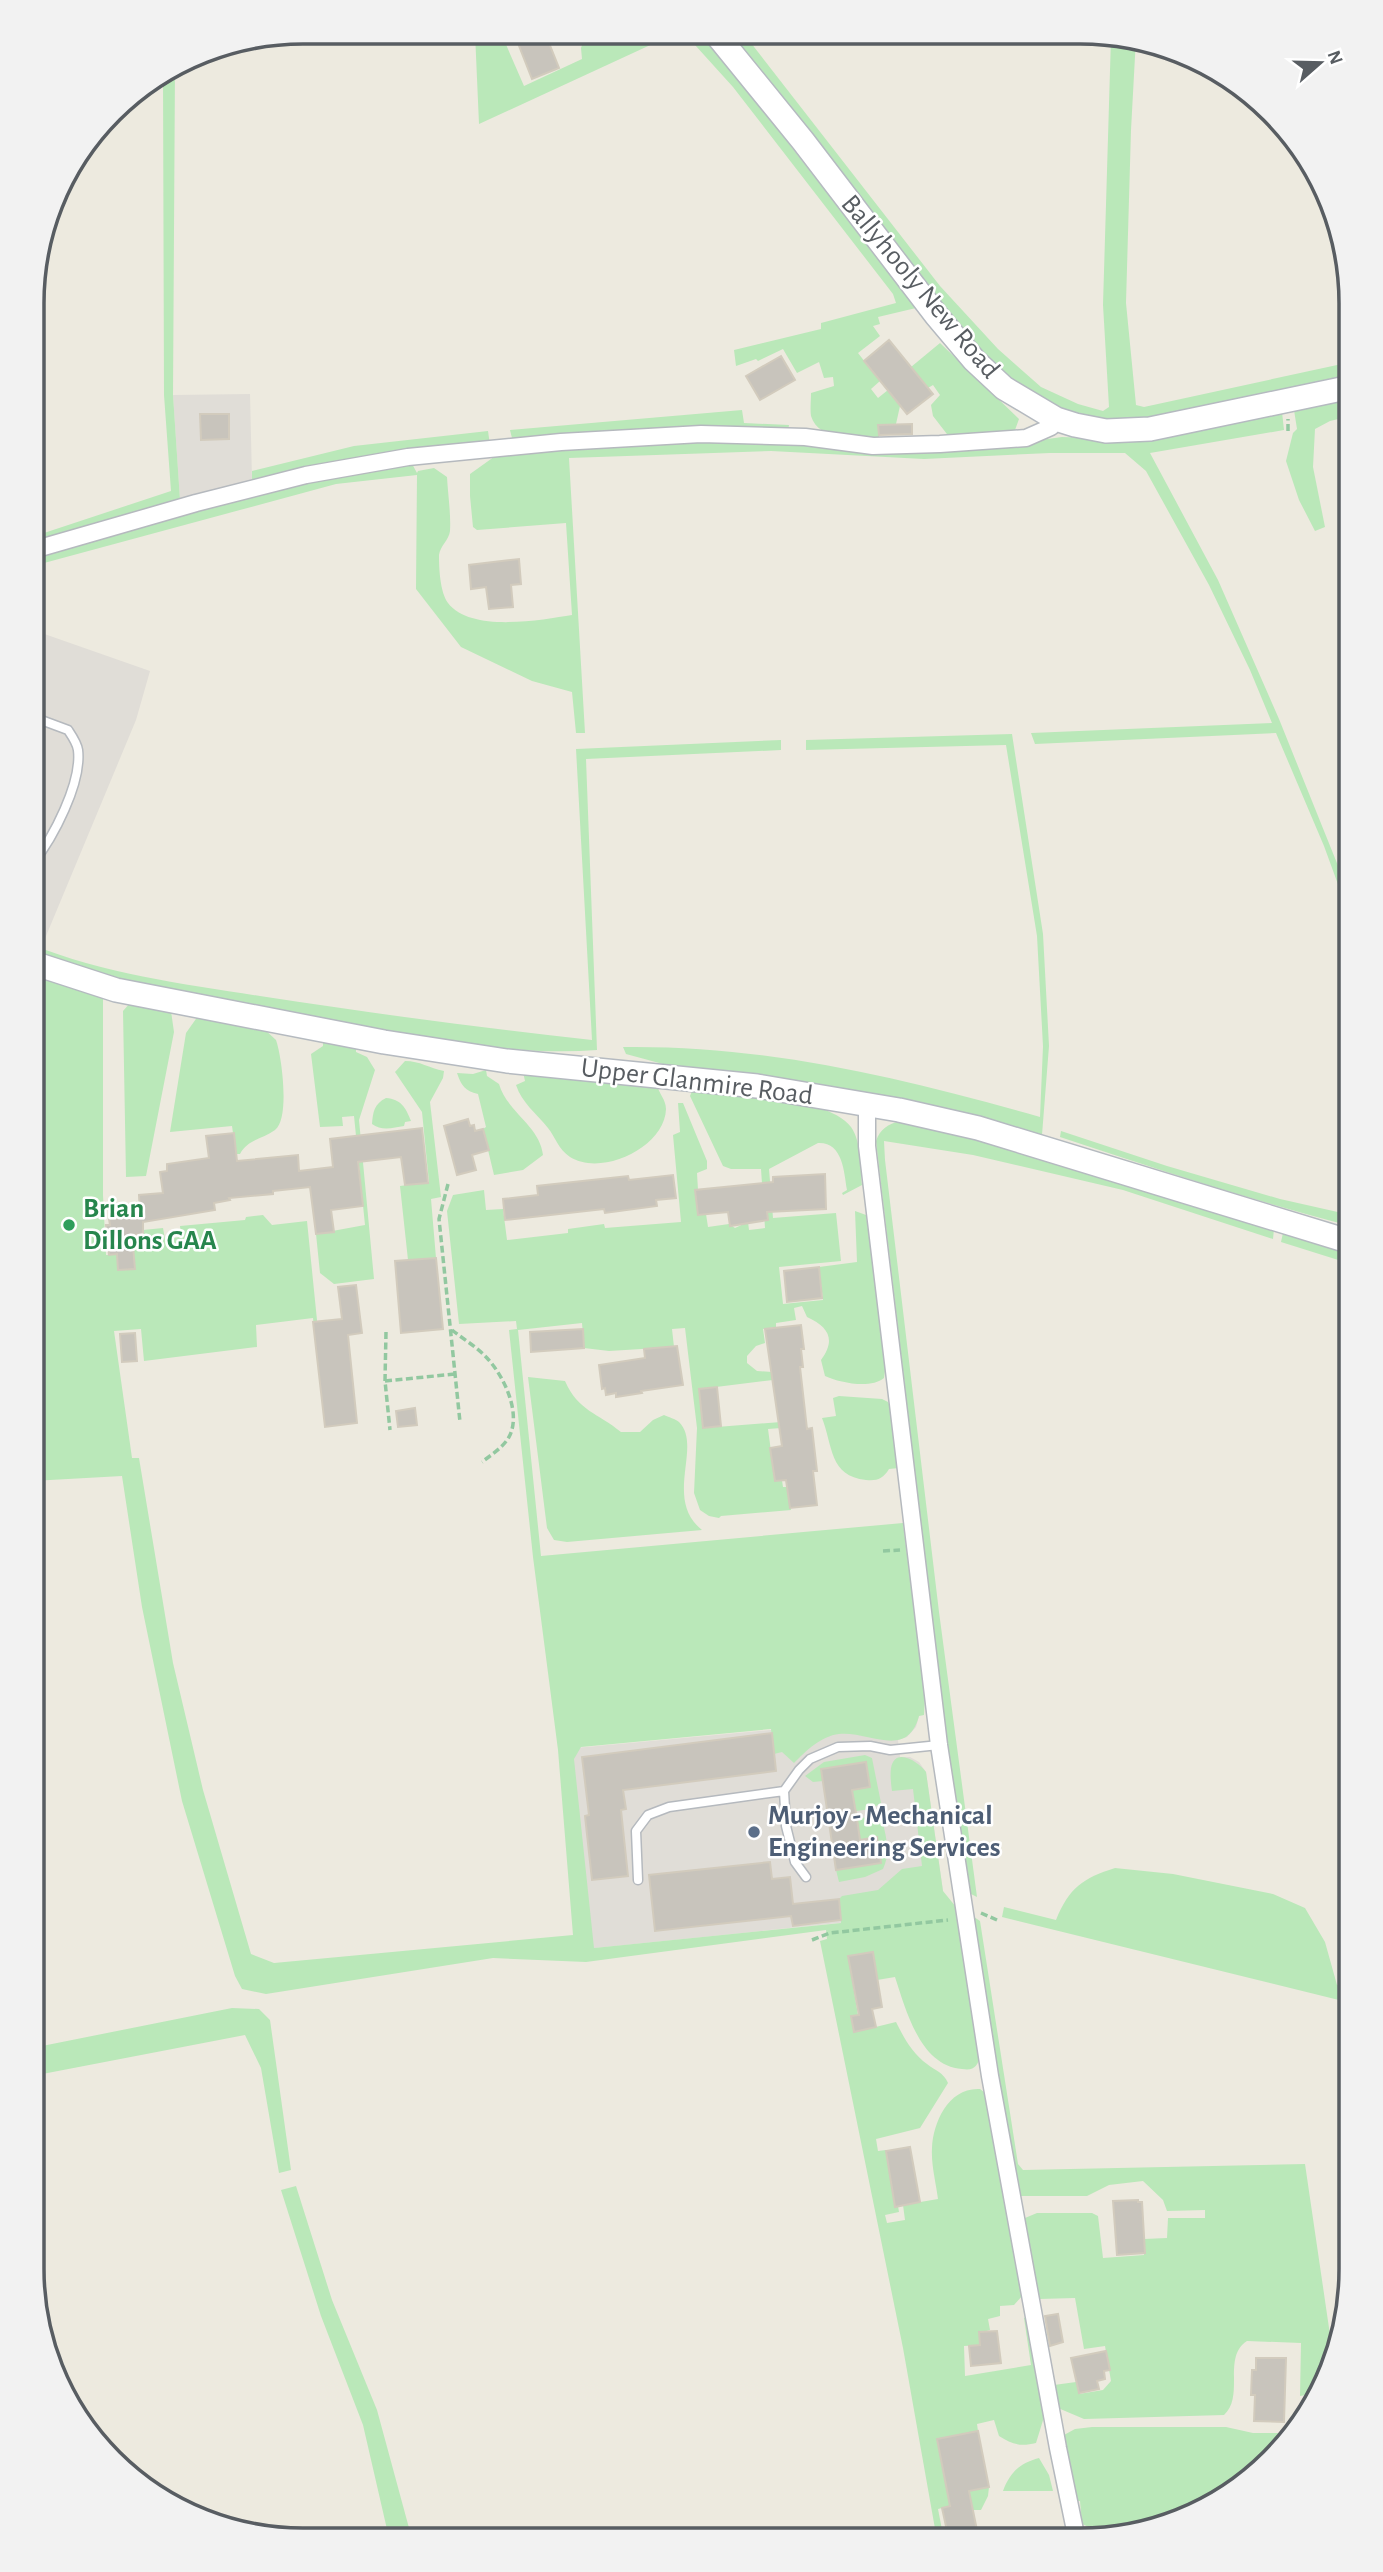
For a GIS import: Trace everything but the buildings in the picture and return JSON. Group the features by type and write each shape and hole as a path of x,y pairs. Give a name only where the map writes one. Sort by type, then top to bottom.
{"main road":[{"name":"Ballyhooly New Road","path":"724,44 974,360 1004,388 1056,419 1107,431 1150,429 1339,390"},
{"name":"Upper Glanmire Road","path":"44,967 116,990 384,1042 507,1061 757,1086 867,1104 978,1128 1339,1238"}],"street":[{"path":"44,547 293,478 408,457 561,442 701,434 805,437 873,446 1026,438 1051,427 1056,419"},
{"path":"867,1104 867,1146 939,1745 990,2076 1075,2528"}],"lane":[{"path":"44,721 68,730 78,747 77,776 44,849"},
{"path":"806,1877 795,1862 786,1826 784,1791 810,1759 838,1747 870,1746 890,1750 939,1745"},
{"path":"638,1880 636,1831 648,1815 669,1807 784,1791"}],"path":[{"path":"449,1184 439,1219 460,1422"},
{"path":"452,1331 485,1356 499,1373 509,1399 513,1417 510,1435 498,1450 482,1462"},
{"path":"386,1332 385,1381 390,1430"},
{"path":"385,1381 456,1374"},
{"path":"979,1912 997,1920"},
{"path":"812,1941 830,1933 943,1922"}],"shaded area":[{"path":"250,394 252,480 180,500 173,395"},
{"path":"44,634 150,671 136,720 44,941"},
{"name":"Murjoy - Mechanical Engineering Services","path":"919,1716 916,1727 907,1737 898,1740 900,1757 910,1757 919,1762 926,1772 946,1912 585,1949 565,1749"}],"green space":[{"path":"475,44 506,44 524,86 582,59 582,44 652,44 479,124"},
{"path":"693,44 712,44 916,308 878,317 880,324 873,326 880,336 858,353 880,381 871,389 878,398 888,390 900,406 896,424 879,425 879,441 840,438 822,431 815,424 811,416 811,393 834,386 833,377 824,378 819,362 797,373 783,349 758,361 756,359 736,366 734,350 821,329 821,323 896,303 893,294 733,87"},
{"path":"737,44 752,44 940,286 998,349 1041,387 1078,404 1103,411 1109,407 1103,305 1111,46 1135,50 1126,303 1136,405 1144,407 1339,365 1339,377 1135,421 1102,418 1072,411 1043,400 998,370 950,318"},
{"path":"175,77 173,395 180,500 44,541 44,533 171,491 164,395 163,84"},
{"path":"940,343 1019,419 1015,430 950,438 933,416 931,405 940,395 933,385 928,388 911,367"},
{"path":"1339,401 1339,419 1315,429 1313,467 1325,527 1315,531 1299,500 1286,461 1293,433 1297,429 1294,410"},
{"path":"742,410 744,423 789,425 788,431 719,426 513,442 510,430"},
{"path":"1282,412 1284,430 1150,453 1218,580 1279,719 1339,868 1339,887 1276,733 1035,744 1031,733 1272,723 1209,585 1146,471 1125,453 1050,453 924,459 771,451 569,458 585,733 576,733 572,692 532,681 461,647 416,589 417,475 336,484 44,563 44,553 279,486 411,462 417,473 434,468 447,477 450,531 439,555 442,586 448,603 459,612 489,621 543,619 572,615 566,523 477,530 473,527 470,474 498,454 701,439 1026,442 1062,437 1090,438"},
{"path":"488,431 490,445 212,491 252,480 252,471 354,446"},
{"path":"1012,734 1043,934 1049,1046 1042,1135 939,1108 674,1067 626,1054 623,1047 676,1048 782,1058 886,1077 1040,1117 1043,1046 1037,936 1006,745 806,750 806,740"},
{"path":"781,740 781,750 586,759 597,1050 538,1051 480,1046 246,1008 140,985 44,956 44,949 116,971 204,987 426,1020 592,1040 576,749"},
{"path":"44,976 103,998 103,1195 106,1255 117,1254 118,1270 135,1269 132,1235 143,1234 143,1230 163,1228 165,1239 181,1237 180,1226 245,1220 246,1217 263,1215 272,1225 307,1221 319,1340 315,1340 313,1318 256,1325 257,1347 144,1361 141,1329 114,1331 132,1458 139,1458 173,1663 203,1790 251,1954 274,1963 573,1935 558,1750 533,1557 509,1330 517,1329 516,1321 459,1324 447,1211 453,1195 484,1190 486,1210 503,1209 507,1240 568,1233 568,1229 604,1224 605,1228 681,1222 673,1135 680,1132 678,1103 683,1103 707,1161 707,1169 697,1173 698,1190 695,1191 698,1215 706,1214 708,1227 729,1224 735,1228 748,1222 749,1230 765,1228 761,1169 731,1169 723,1166 690,1096 692,1091 698,1089 803,1103 840,1117 851,1127 859,1147 862,1185 843,1195 847,1190 841,1159 833,1147 826,1144 818,1143 769,1169 773,1218 836,1213 841,1261 779,1267 783,1304 823,1300 819,1267 857,1262 855,1211 866,1215 886,1364 884,1378 864,1384 847,1383 825,1376 821,1360 828,1346 828,1335 821,1325 807,1317 802,1306 794,1308 796,1320 776,1323 776,1327 763,1329 765,1343 756,1346 747,1356 747,1363 757,1371 772,1372 773,1380 700,1389 704,1428 781,1422 781,1428 768,1429 774,1474 781,1474 783,1487 787,1487 791,1510 719,1518 700,1510 694,1493 697,1428 685,1328 672,1329 674,1347 609,1351 584,1348 582,1323 518,1330 541,1556 903,1523 925,1696 924,1715 919,1716 906,1737 886,1740 851,1734 832,1735 814,1745 794,1763 782,1752 774,1754 771,1729 581,1747 574,1759 594,1948 841,1923 839,1899 842,1896 878,1890 902,1869 922,1866 913,1789 892,1791 891,1771 893,1761 902,1757 918,1764 926,1772 943,1891 956,1907 981,2055 977,2065 970,2069 948,2066 935,2058 925,2047 910,2020 895,1977 877,1980 872,1952 848,1956 858,2015 851,2017 855,2032 896,2022 913,2050 942,2074 948,2083 920,2128 876,2139 878,2151 886,2150 895,2206 898,2206 899,2212 885,2215 887,2223 905,2220 903,2205 938,2199 933,2167 933,2138 939,2117 951,2100 969,2090 980,2089 989,2105 1023,2295 1014,2305 1000,2306 1000,2316 988,2319 990,2330 979,2333 980,2345 964,2346 965,2376 1031,2365 1024,2318 1027,2317 1044,2417 1036,2443 1021,2445 1004,2439 999,2436 994,2420 977,2424 978,2431 937,2440 948,2495 989,2487 981,2510 973,2510 959,2504 938,2509 942,2528 935,2528 903,2348 820,1941 827,1939 826,1930 586,1962 493,1958 266,1994 242,1989 235,1976 182,1801 142,1607 122,1476 44,1480"},
{"path":"130,1003 171,1011 174,1032 146,1176 126,1177 123,1011"},
{"path":"198,1016 263,1028 276,1040 283,1087 280,1124 275,1130 247,1145 240,1154 236,1154 232,1126 170,1132 186,1033"},
{"path":"323,1040 356,1046 356,1052 367,1057 375,1070 359,1120 374,1279 334,1284 320,1273 316,1234 365,1225 354,1116 342,1117 343,1126 320,1127 311,1054 323,1046"},
{"path":"405,1061 444,1071 430,1102 441,1197 431,1199 436,1258 408,1260 400,1186 429,1182 422,1112 395,1072"},
{"path":"486,1070 487,1076 499,1084 509,1103 530,1127 541,1145 543,1155 523,1170 494,1175 478,1094 464,1087 457,1073 473,1074"},
{"path":"523,1072 657,1084 666,1105 663,1123 644,1146 630,1155 614,1161 583,1162 570,1157 563,1150 522,1097 516,1085 525,1081"},
{"path":"386,1098 396,1100 402,1105 411,1121 405,1122 404,1126 391,1128 379,1128 372,1124 375,1109"},
{"path":"900,1121 963,1135 1274,1229 1273,1239 1123,1190 973,1155 884,1141 939,1612 977,1897 967,1892 949,1761 876,1141 885,1128"},
{"path":"1061,1131 1167,1166 1280,1199 1339,1212 1339,1223 1241,1195 1060,1137"},
{"path":"1283,1233 1339,1249 1339,1260 1281,1242"},
{"path":"528,1377 565,1381 582,1405 621,1432 640,1432 653,1420 664,1415 679,1422 685,1432 687,1445 685,1503 691,1517 702,1530 567,1542 554,1540 547,1528"},
{"path":"839,1396 882,1399 888,1402 899,1468 889,1469 877,1480 870,1480 845,1473 839,1466 822,1418 836,1416 833,1398"},
{"path":"865,1755 872,1758 881,1803 871,1809 856,1811 853,1795 842,1796 841,1792 870,1787 866,1762 821,1769 823,1781 813,1782 805,1776 824,1762"},
{"path":"877,1815 882,1819 887,1844 883,1869 865,1877 839,1882 836,1870 877,1837 848,1842 857,1819"},
{"path":"1115,1868 1173,1874 1273,1894 1305,1908 1325,1942 1339,1986 1339,2000 1002,1917 1004,1907 1056,1920 1072,1892 1094,1876"},
{"path":"974,1917 980,1921 1018,2164 1023,2170 1305,2164 1330,2336 1320,2368 1307,2395 1300,2396 1301,2343 1247,2341 1236,2357 1233,2398 1224,2415 1084,2419 1058,2408 1054,2385 1076,2382 1079,2394 1103,2390 1111,2381 1105,2346 1084,2349 1075,2298 1039,2299 1025,2218 1037,2213 1092,2213 1098,2216 1103,2258 1144,2255 1144,2239 1167,2238 1168,2218 1205,2218 1205,2210 1167,2211 1163,2200 1143,2181 1109,2185 1087,2196 1021,2196 1014,2173 989,2032"},
{"path":"232,2008 259,2009 270,2020 291,2170 279,2173 261,2068 245,2035 44,2074 44,2046"},
{"path":"296,2186 332,2300 377,2410 409,2528 387,2528 363,2425 321,2316 281,2190"},
{"path":"1226,2427 1253,2433 1281,2433 1238,2475 1195,2502 1147,2519 1091,2528 1082,2524 1080,2501 1077,2501 1064,2435 1075,2429"},
{"path":"1039,2458 1049,2475 1053,2491 1003,2491 1016,2469"}],"place":[{"name":"Brian Dillons GAA","path":"69,1225"},
{"name":"Murjoy - Mechanical Engineering Services","path":"754,1832"}]}
